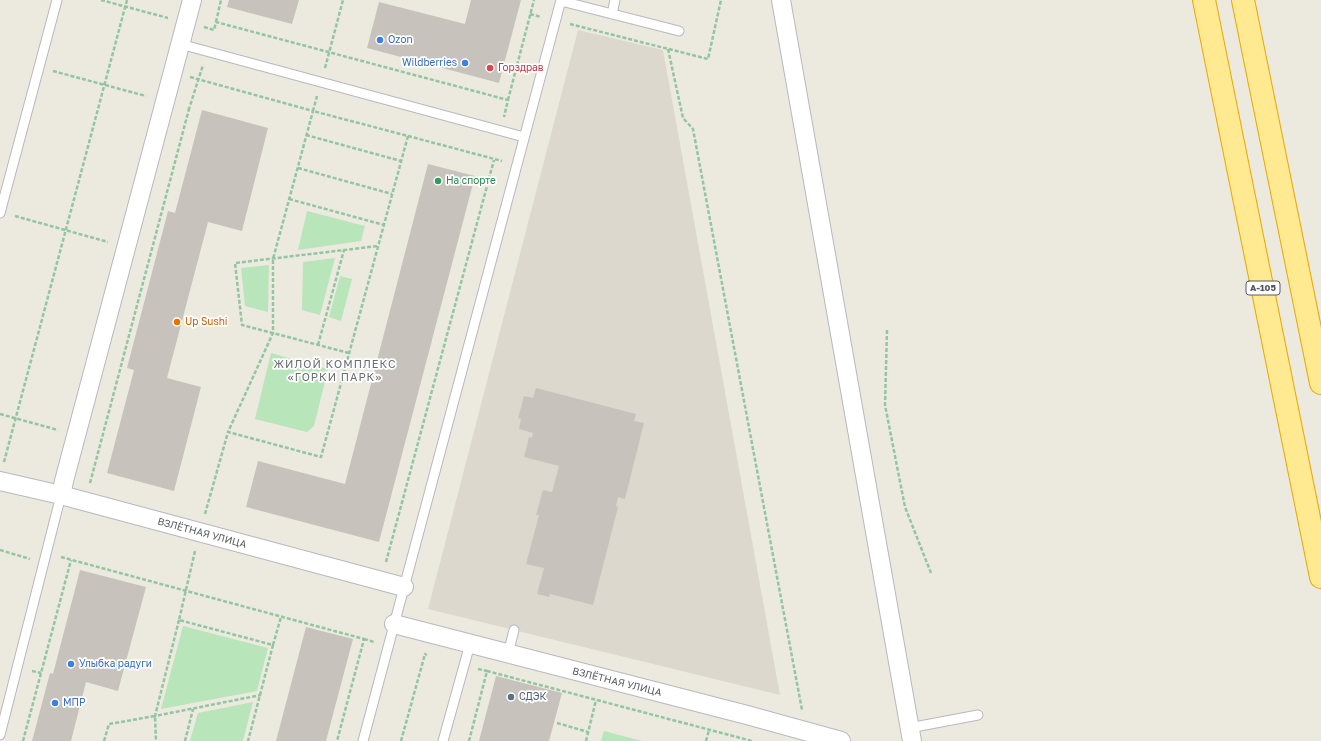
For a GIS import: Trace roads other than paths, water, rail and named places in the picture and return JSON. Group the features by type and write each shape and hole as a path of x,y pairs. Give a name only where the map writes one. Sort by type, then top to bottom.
{"highway":[{"name":"А-105","path":"1204,0 1321,577"},
{"path":"1243,0 1321,383"}],"street":[{"path":"62,488 192,0"},
{"path":"781,0 910,734"},
{"name":"ВЗЛЁТНАЯ УЛИЦА","path":"2,473 62,488 200,532 404,587"},
{"name":"ВЗЛЁТНАЯ УЛИЦА","path":"394,624 747,715 841,741"}],"lane":[{"path":"0,213 57,0"},
{"path":"363,741 561,0 679,31"},
{"path":"612,14 615,0"},
{"path":"180,44 524,137"},
{"path":"0,735 47,553 62,488"},
{"path":"508,654 514,630"},
{"path":"442,741 470,644"},
{"path":"910,734 978,715"}],"place":[{"name":"Ozon","path":"380,40"},
{"name":"Wildberries","path":"465,63"},
{"name":"Горздрав","path":"490,68"},
{"name":"На спорте","path":"438,181"},
{"name":"Up Sushi","path":"177,322"},
{"name":"Улыбка радуги","path":"71,664"},
{"name":"СДЭК","path":"511,697"},
{"name":"МПР","path":"55,703"}],"district":[{"name":"ЖИЛОЙ КОМПЛЕКС «ГОРКИ ПАРК»","path":"335,371"}]}
